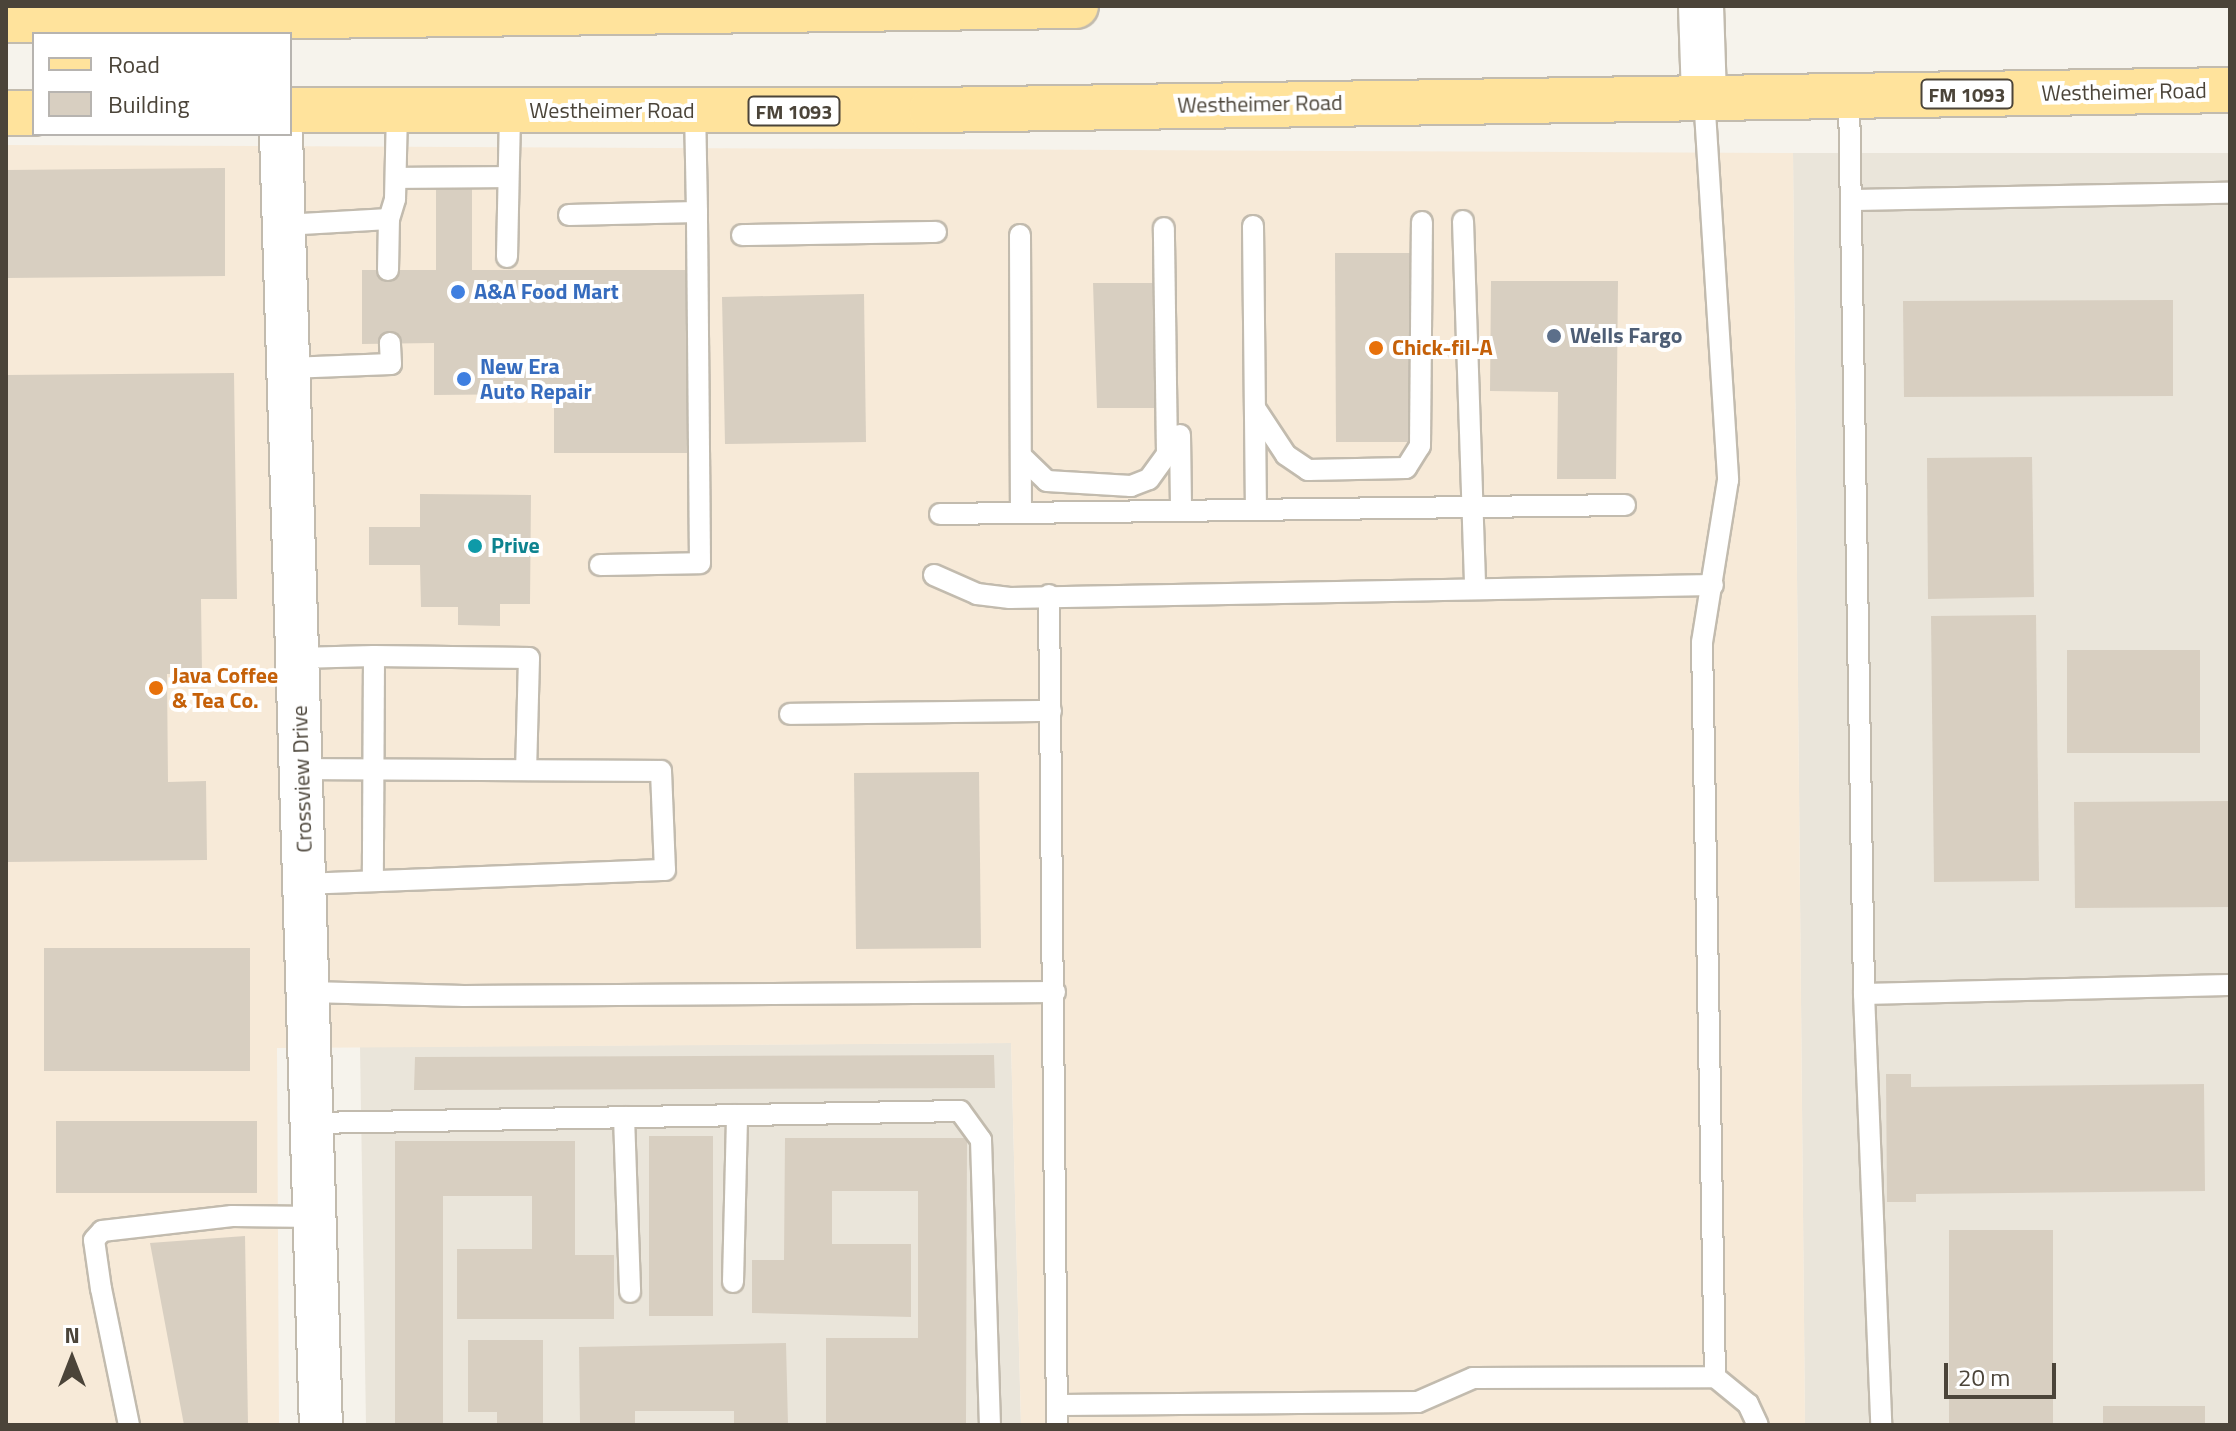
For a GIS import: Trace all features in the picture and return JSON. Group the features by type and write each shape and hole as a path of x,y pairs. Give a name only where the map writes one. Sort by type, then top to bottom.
{"main road":[{"path":"16,15 1076,6"},
{"name":"Westheimer Road","path":"292,110 695,112 2230,90"},
{"path":"6,113 32,113"}],"street":[{"path":"1701,6 1704,96"},
{"name":"Crossview Drive","path":"281,136 321,1425"}],"lane":[{"path":"1704,96 1728,480 1702,642 1715,1377"},
{"path":"1849,96 1864,994 1881,1425"},
{"path":"388,270 389,219 397,178 397,111"},
{"path":"507,257 510,111"},
{"path":"600,565 700,563 695,112"},
{"path":"397,178 507,177"},
{"path":"1852,200 2230,193"},
{"path":"569,215 697,212"},
{"path":"284,225 389,219"},
{"path":"1463,221 1475,587"},
{"path":"1255,408 1286,455 1308,470 1406,468 1420,446 1422,222"},
{"path":"1253,226 1256,509"},
{"path":"1021,456 1047,481 1131,486 1149,479 1167,454 1171,228 1181,510"},
{"path":"742,235 936,232"},
{"path":"1020,235 1021,512"},
{"path":"289,368 391,364 390,343"},
{"path":"940,514 1625,505"},
{"path":"934,575 977,594 1049,595 1713,585"},
{"path":"1049,595 1059,1415 1418,1402 1473,1378 1715,1377 1748,1404 1758,1425"},
{"path":"373,881 374,656"},
{"path":"298,658 529,658 526,770"},
{"path":"790,714 1051,711"},
{"path":"302,769 661,771 665,870 306,884"},
{"path":"1864,994 2230,985"},
{"path":"309,992 464,996 1055,992"},
{"path":"313,1123 960,1111 981,1140 990,1425"},
{"path":"733,1282 737,1115"},
{"path":"624,1117 630,1292"},
{"path":"129,1425 94,1240 102,1231 232,1216 316,1217"}],"shaded area":[{"path":"6,145 1793,153 1805,1425 1021,1425 1011,1043 277,1048 279,1425 6,1425"},
{"path":"1793,153 2230,153 2230,1425 1805,1425"},
{"path":"1011,1043 1021,1425 366,1425 360,1047"}],"building":[{"path":"225,168 225,276 6,278 6,170"},
{"path":"436,185 472,185 472,270 692,270 692,453 554,453 554,394 434,395 434,343 362,344 362,270 436,270"},
{"name":"Chick-fil-A","path":"1335,253 1416,253 1416,442 1336,442"},
{"name":"Wells Fargo","path":"1491,281 1618,281 1616,479 1557,479 1558,392 1490,391"},
{"path":"1093,283 1159,283 1161,408 1097,408"},
{"path":"864,294 866,442 725,444 722,297"},
{"path":"2173,300 2173,396 1904,397 1903,301"},
{"path":"234,373 237,599 201,599 202,674 167,674 168,782 206,781 207,860 6,862 6,375"},
{"path":"2032,457 2034,597 1928,599 1927,458"},
{"name":"Prive","path":"420,494 531,495 530,604 500,604 500,626 458,625 458,607 421,607 420,565 369,565 369,527 420,527"},
{"path":"2036,615 2039,881 1934,882 1931,616"},
{"path":"2067,650 2200,650 2200,753 2067,753"},
{"path":"979,772 981,948 856,949 854,773"},
{"path":"2230,801 2230,907 2075,908 2074,802"},
{"path":"44,948 250,948 250,1071 44,1071"},
{"path":"994,1055 995,1088 414,1090 415,1057"},
{"path":"1886,1074 1911,1074 1911,1087 2204,1084 2205,1191 1916,1194 1916,1202 1887,1202"},
{"path":"56,1121 257,1121 257,1193 56,1193"},
{"path":"649,1136 713,1136 713,1316 649,1316"},
{"path":"785,1138 967,1138 966,1425 826,1425 826,1338 918,1338 918,1191 832,1191 832,1244 911,1244 911,1317 752,1313 752,1260 784,1260"},
{"path":"395,1141 575,1141 575,1255 614,1255 614,1319 457,1319 457,1249 532,1249 532,1196 443,1196 443,1425 395,1425"},
{"path":"1949,1230 2053,1230 2053,1425 1949,1425"},
{"path":"245,1236 248,1425 184,1425 150,1243"},
{"path":"468,1340 543,1340 543,1425 497,1425 497,1412 468,1412"},
{"path":"786,1343 788,1425 734,1425 734,1411 635,1411 635,1425 580,1425 579,1347"},
{"path":"2103,1406 2205,1406 2205,1425 2103,1425"}],"place":[{"name":"A&A Food Mart","path":"458,292"},
{"name":"Wells Fargo","path":"1554,336"},
{"name":"Chick-fil-A","path":"1376,348"},
{"name":"New Era Auto Repair","path":"464,379"},
{"name":"Prive","path":"475,546"},
{"name":"Java Coffee & Tea Co.","path":"156,688"}]}
